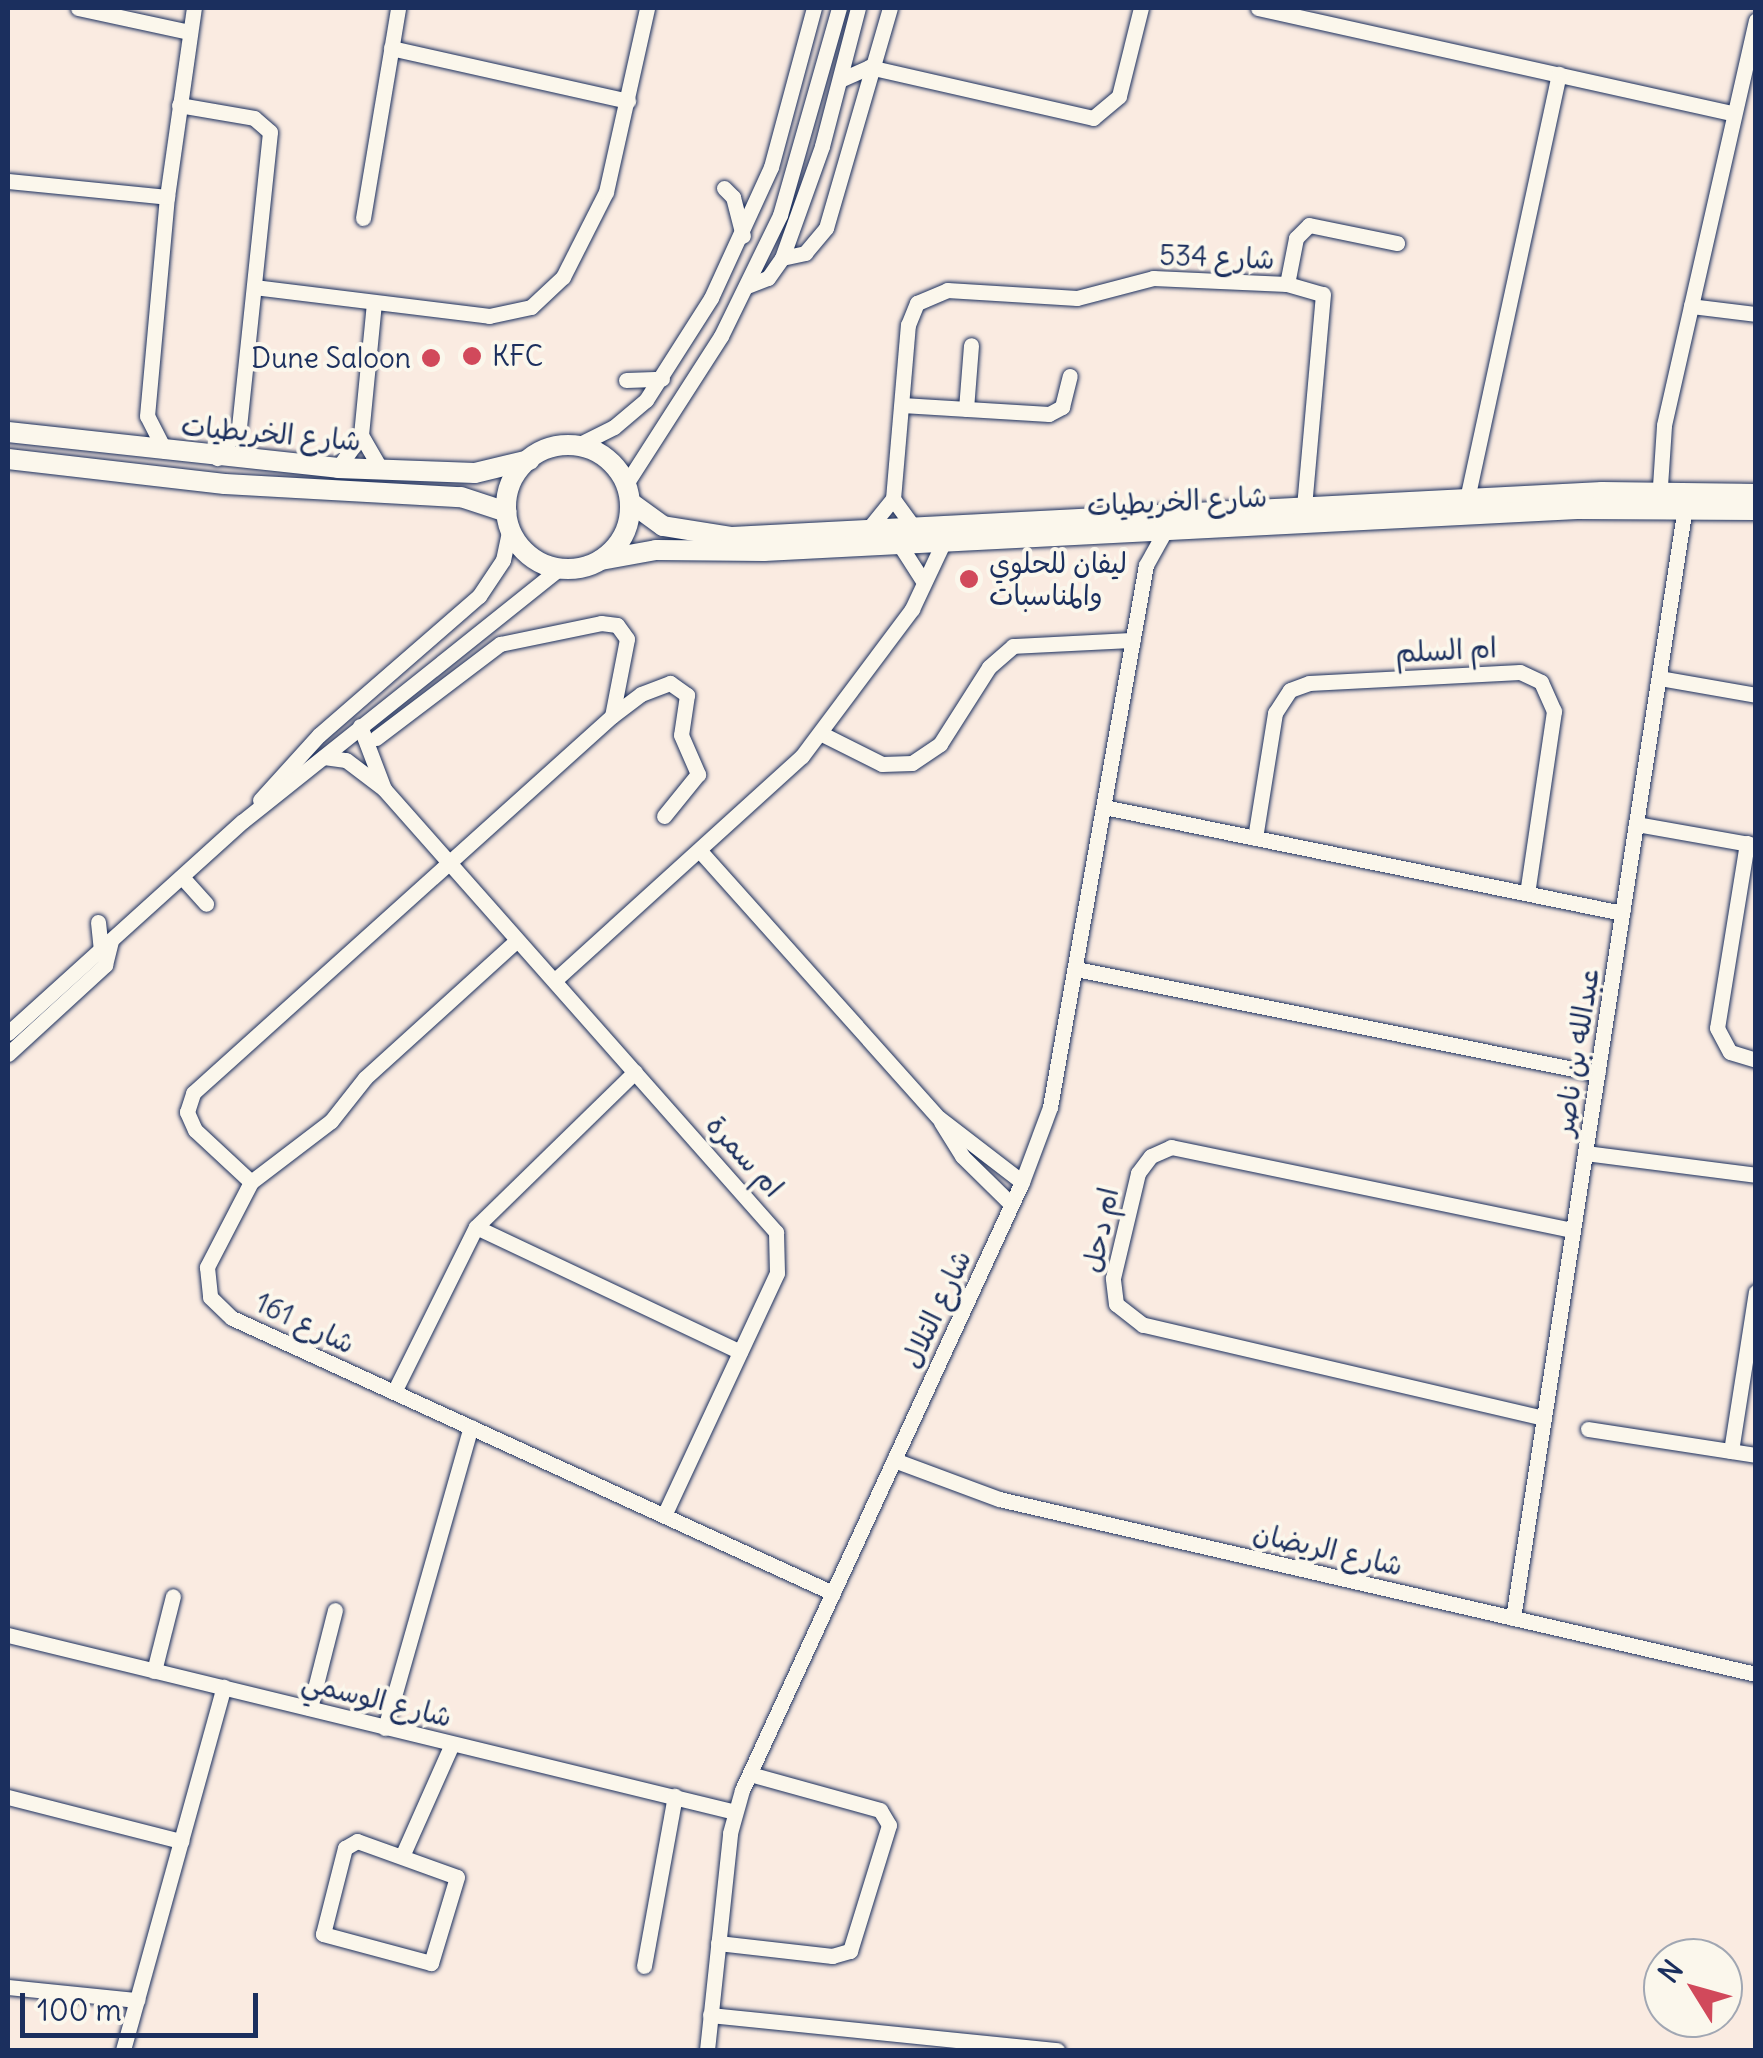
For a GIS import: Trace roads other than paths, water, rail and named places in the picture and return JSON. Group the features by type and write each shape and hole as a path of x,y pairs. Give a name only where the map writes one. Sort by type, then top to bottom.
{"street":[{"path":"78,8 190,32"},
{"path":"165,452 147,416 167,197 194,8"},
{"path":"364,218 398,8"},
{"path":"254,288 496,316 543,298 570,264 606,192 647,8"},
{"path":"576,446 631,415 662,380 743,236 785,125 814,8"},
{"path":"242,821 466,638 559,568 601,560 624,535 628,493 748,286 796,174 840,8"},
{"path":"748,286 768,278 782,258 840,80 858,8"},
{"path":"782,258 804,254 826,228 890,8"},
{"path":"840,80 873,68 1093,118 1119,96 1141,8"},
{"path":"1258,8 1733,114"},
{"path":"1659,500 1664,425 1756,20"},
{"path":"850,44 873,68"},
{"path":"391,48 628,101"},
{"path":"1467,499 1559,74"},
{"path":"179,105 254,118 268,126 239,427 217,458"},
{"path":"8,181 167,197"},
{"path":"724,188 734,197 743,236"},
{"path":"1286,284 1296,238 1309,225 1397,243"},
{"name":"شارع 534","path":"894,499 910,317 917,303 938,291 1063,300 1154,278 1286,284 1317,288 1325,300 1304,507"},
{"path":"338,468 361,435 374,304"},
{"path":"1691,306 1756,314"},
{"path":"966,409 971,345"},
{"path":"902,405 1054,413 1070,376"},
{"path":"626,380 662,380"},
{"path":"122,447 147,416"},
{"path":"239,427 257,462"},
{"name":"شارع الخريطيات","path":"8,432 217,458 338,468 474,473 528,460"},
{"path":"361,435 380,470"},
{"path":"9,1029 242,821 320,735 479,596 502,560 511,484 528,460 556,446 576,446 610,461 628,493"},
{"name":"شارع الخريطيات","path":"8,458 225,484 461,497 508,520"},
{"name":"شارع الخريطيات","path":"628,493 663,526 712,536 1467,499 1687,500 1756,494"},
{"path":"870,527 894,499 912,525"},
{"name":"شارع الخريطيات","path":"601,560 656,550 1126,531 1659,500"},
{"name":"شارع الخريطيات","path":"1687,500 1756,510"},
{"name":"عبدالله بن ناصر","path":"1513,1618 1687,500"},
{"path":"508,520 532,558 559,568"},
{"name":"شارع التلال","path":"707,2050 735,1812 1022,1182 1050,1108 1146,565 1166,529"},
{"path":"1126,531 1140,544 1146,565"},
{"path":"554,980 700,851 822,734 912,609 945,540"},
{"path":"898,542 923,581"},
{"path":"376,738 481,656 521,636 618,626 627,648 612,716"},
{"path":"466,638 481,656"},
{"path":"822,734 892,766 932,752 988,667 1014,646 1133,640"},
{"name":"ام السلم","path":"1255,838 1275,713 1290,690 1309,683 1520,672 1541,682 1554,710 1527,893"},
{"path":"1659,678 1756,696"},
{"path":"251,1182 195,1130 188,1112 193,1092 612,716 663,684 684,690 682,740 697,780 664,816"},
{"path":"392,700 403,714"},
{"name":"ام سمرة","path":"360,726 384,789"},
{"name":"ام سمرة","path":"324,757 346,760 384,789 776,1232 777,1273 664,1515"},
{"path":"1104,807 1622,912"},
{"path":"1636,824 1751,844 1717,1028 1730,1052 1756,1060"},
{"path":"700,851 940,1118 1022,1182"},
{"path":"182,877 206,904"},
{"path":"8,1054 105,965 106,946 98,922"},
{"name":"شارع 161","path":"516,941 365,1078 331,1121 251,1182 207,1267 216,1306 664,1515"},
{"path":"1076,969 1598,1074"},
{"path":"394,1392 476,1228 635,1072"},
{"path":"940,1118 962,1156 1011,1204"},
{"name":"ام دحل","path":"1544,1418 1142,1326 1116,1304 1113,1278 1142,1167 1158,1152 1178,1146 1573,1230"},
{"path":"1585,1153 1756,1175"},
{"path":"476,1228 740,1352"},
{"path":"1731,1451 1752,1343 1756,1292"},
{"path":"385,1728 471,1427"},
{"path":"1588,1429 1756,1455"},
{"name":"شارع الريضان","path":"894,1460 999,1499 1756,1674"},
{"path":"664,1515 833,1593"},
{"path":"154,1671 173,1596"},
{"path":"310,1708 335,1610"},
{"name":"شارع الوسمي","path":"8,1635 735,1812"},
{"path":"123,2050 224,1687"},
{"path":"403,1854 452,1744"},
{"path":"718,1943 832,1956 850,1952 889,1824 880,1810 750,1774"},
{"path":"8,1796 180,1841"},
{"path":"644,1966 676,1796"},
{"path":"357,1841 403,1854 448,1870 458,1880 434,1960 423,1964 325,1936 321,1928 347,1844 357,1841"},
{"path":"8,1987 137,2000"},
{"path":"710,2015 1057,2050"}],"place":[{"name":"KFC","path":"472,356"},
{"name":"Dune Saloon","path":"431,358"},
{"name":"ليفان للحلوي والمناسبات","path":"969,579"}]}
